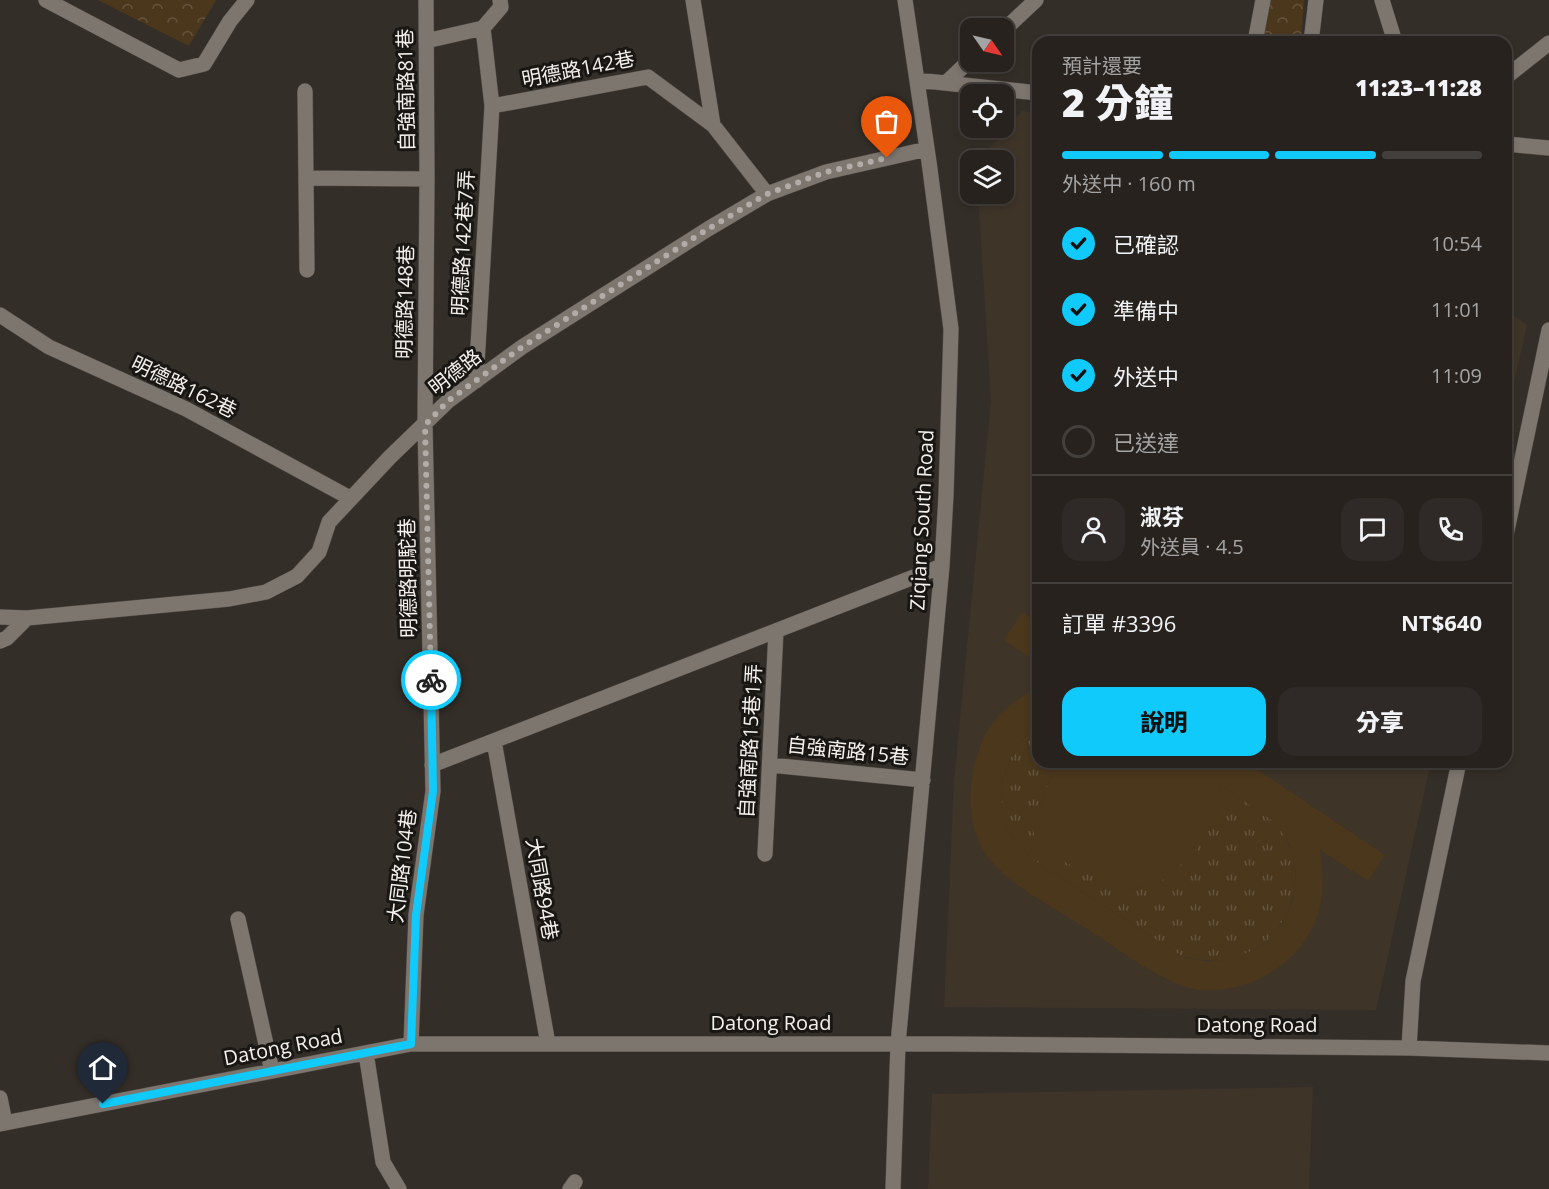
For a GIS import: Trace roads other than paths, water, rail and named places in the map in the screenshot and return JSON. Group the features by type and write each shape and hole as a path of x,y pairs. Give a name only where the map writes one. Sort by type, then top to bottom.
{"street":[{"path":"46,0 179,70 204,64 230,21 247,0"},
{"name":"自強南路81巷","path":"426,0 427,179"},
{"path":"426,42 483,28 501,7 500,0"},
{"path":"693,0 713,125"},
{"name":"Ziqiang South Road","path":"893,1189 898,1044 942,566 951,329 905,0"},
{"path":"1014,21 1036,0"},
{"path":"1256,36 1263,0"},
{"path":"1312,36 1316,0"},
{"path":"1382,0 1393,36"},
{"name":"明德路142巷7弄","path":"476,381 492,106 483,28"},
{"path":"1512,72 1549,43"},
{"path":"946,83 960,70"},
{"name":"明德路142巷","path":"492,106 648,77 713,125 767,194"},
{"path":"917,80 1032,92"},
{"path":"304,91 307,270"},
{"path":"1512,145 1549,148"},
{"name":"明德路","path":"0,617 27,618 229,599 266,592 297,576 320,552 329,522 390,457 448,401 532,341 767,194 826,172 927,149"},
{"path":"306,178 427,179"},
{"name":"明德路148巷","path":"425,425 427,179"},
{"name":"明德路162巷","path":"0,315 49,347 186,409 350,498"},
{"path":"1512,506 1549,330"},
{"name":"明德路明駝巷","path":"425,425 432,765"},
{"path":"432,765 942,566"},
{"path":"0,641 7,638 27,618"},
{"name":"自強南路15巷1弄","path":"765,854 776,631"},
{"name":"大同路94巷","path":"494,741 548,1044"},
{"name":"大同路104巷","path":"411,1044 416,915 433,791 432,765"},
{"name":"自強南路15巷","path":"770,765 923,780"},
{"path":"1409,1048 1413,981 1458,768"},
{"path":"238,919 272,1071"},
{"name":"Datong Road","path":"2,1123 411,1044 898,1044 1409,1048 1549,1053"},
{"path":"366,1053 383,1162 399,1189"},
{"path":"0,1098 2,1123"}]}
